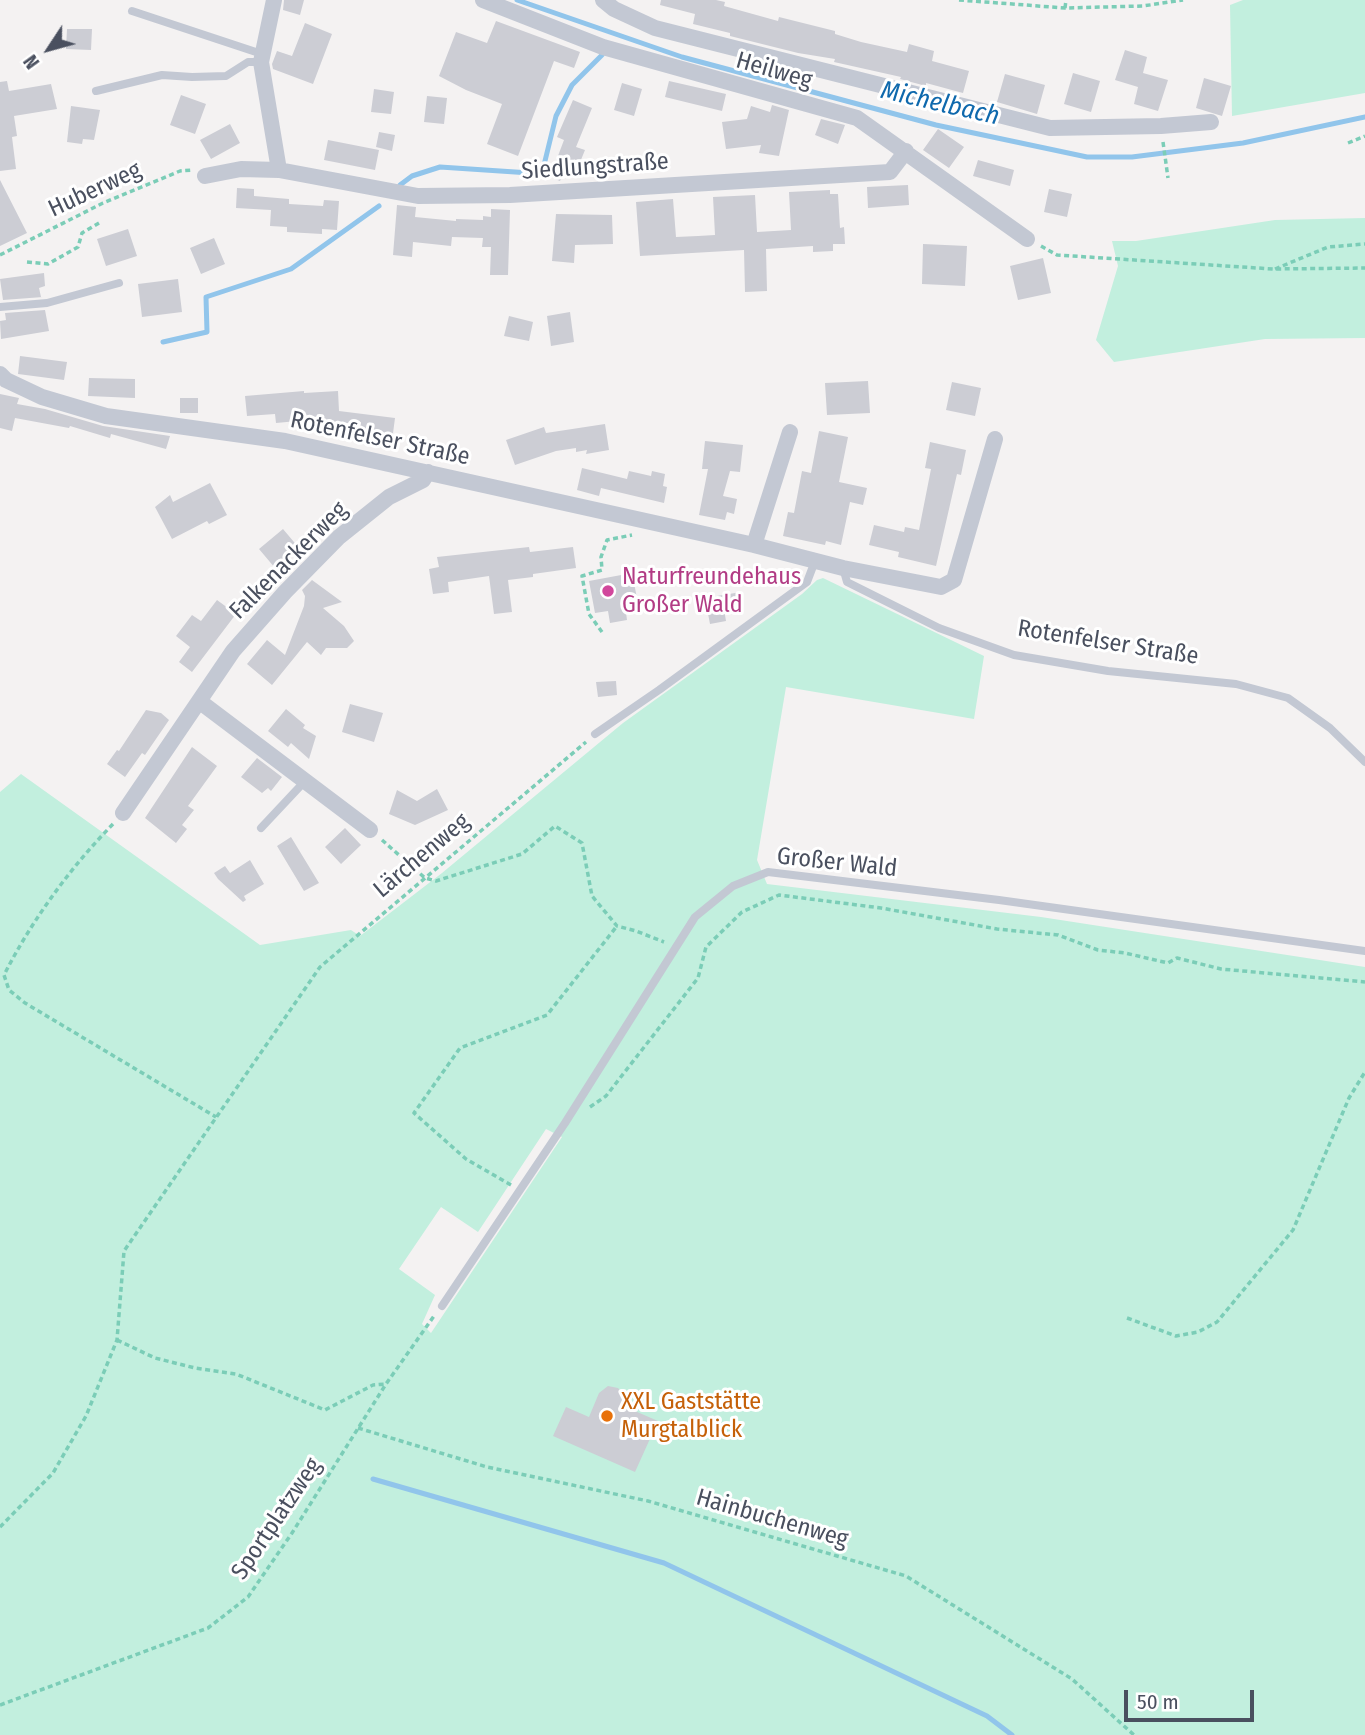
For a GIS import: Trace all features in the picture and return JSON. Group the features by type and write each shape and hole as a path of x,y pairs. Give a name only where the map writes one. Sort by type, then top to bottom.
{"street":[{"path":"274,0 261,58 279,170"},
{"name":"Heilweg","path":"483,0 610,49 857,118 1027,239"},
{"path":"603,0 614,9 655,28 1050,128 1161,126 1211,122"},
{"name":"Siedlungstraße","path":"205,176 241,169 279,170 418,196 510,195 890,172 906,151"},
{"name":"Rotenfelser Straße","path":"0,374 6,380 43,397 106,416 285,441 754,545 843,568 941,587 954,580 995,439"},
{"path":"754,545 790,432"},
{"name":"Falkenackerweg","path":"123,813 233,651 285,592 330,546 389,497 423,480 428,472"},
{"path":"199,701 370,830"}],"lane":[{"path":"132,11 261,58"},
{"path":"96,91 162,75 226,76 248,62 261,58"},
{"path":"0,307 47,303 119,284"},
{"path":"595,734 807,582 816,561"},
{"name":"Rotenfelser Straße","path":"843,568 847,582 939,628 1014,654 1108,671 1236,684 1288,698 1330,728 1365,762"},
{"path":"261,828 306,780"},
{"name":"Großer Wald","path":"442,1306 518,1189 565,1123 695,917 733,886 768,872 999,900 1365,951"}],"path":[{"path":"960,0 1065,8 1143,6 1183,0"},
{"path":"1065,8 1066,0"},
{"path":"1348,143 1365,136"},
{"path":"1163,141 1168,178"},
{"name":"Huberweg","path":"0,255 103,203 180,171 201,170 205,176"},
{"path":"27,262 48,264 78,247 82,233 99,223"},
{"path":"1027,239 1057,255 1273,270 1365,268"},
{"path":"1273,270 1328,247 1365,244"},
{"path":"602,632 589,614 582,576 602,570 601,557 607,540 634,534"},
{"name":"Lärchenweg","path":"117,1340 124,1251 320,967 595,734"},
{"path":"123,813 89,848 29,929 4,975 9,990 25,1003 216,1117"},
{"path":"395,850 425,878 436,881 522,854 555,826 582,843 592,896 617,926 676,947"},
{"path":"565,1123 606,1096 698,978 706,947 742,912 779,895 881,908 997,929 1058,935 1098,950 1125,953 1168,964 1177,958 1220,969 1365,982"},
{"path":"518,1189 466,1159 414,1114 460,1048 547,1015 617,926"},
{"path":"1126,1318 1176,1336 1198,1332 1217,1322 1293,1230 1349,1098 1365,1072"},
{"name":"Sportplatzweg","path":"0,1705 208,1628 247,1597 292,1533 386,1384 442,1306"},
{"path":"0,1527 53,1473 86,1416 117,1340 155,1357 195,1368 236,1374 325,1410 373,1385 386,1384"},
{"name":"Hainbuchenweg","path":"358,1428 487,1466 648,1501 906,1576 1072,1679 1134,1735"}],"green space":[{"path":"1243,0 1365,0 1365,93 1232,116 1230,5"},
{"path":"1365,218 1365,338 1265,339 1114,362 1096,340 1118,266 1112,241 1136,241 1275,220"},
{"path":"823,578 984,656 974,719 786,687 757,860 767,884 1041,917 1365,967 1365,1735 0,1735 0,792 21,774 260,945 351,930 360,936 442,873 623,723 802,594","holes":["546,1129 562,1137 431,1333 422,1324 435,1295 399,1269 441,1207 478,1232"]}],"building":[{"path":"284,0 304,0 300,15 283,10"},
{"path":"661,0 716,0 725,2 724,6 778,21 779,17 835,31 835,34 861,42 907,52 909,44 934,51 932,61 969,71 963,93 926,83 926,86 900,79 901,77 834,62 835,59 798,53 693,24 695,14 660,5"},
{"path":"496,21 580,52 574,68 554,61 518,156 487,144 502,104 439,76 456,32 487,43"},
{"path":"305,23 332,34 313,84 273,69 272,64 277,51 292,56"},
{"path":"67,29 92,29 91,50 66,49"},
{"path":"1125,50 1147,57 1143,73 1168,80 1158,111 1134,104 1138,87 1115,80"},
{"path":"1073,73 1100,81 1091,112 1064,104"},
{"path":"1005,74 1045,85 1037,114 997,102"},
{"path":"1204,78 1231,86 1222,116 1196,108"},
{"path":"7,81 9,91 51,84 57,109 14,116 17,136 12,137 16,169 0,171 0,82"},
{"path":"669,81 726,94 722,111 665,97"},
{"path":"622,83 642,89 634,116 614,110"},
{"path":"374,89 394,92 391,114 371,112"},
{"path":"181,95 206,104 195,134 170,125"},
{"path":"427,96 447,98 444,124 424,122"},
{"path":"573,100 592,108 576,147 585,150 576,172 566,168 560,181 550,177 564,140 557,137"},
{"path":"772,105 789,110 779,156 759,153 761,145 726,149 722,122 747,119 751,106 770,112"},
{"path":"71,106 100,110 94,140 83,139 82,144 67,142"},
{"path":"821,119 845,125 838,144 815,135"},
{"path":"230,124 240,143 211,159 200,140"},
{"path":"938,129 964,147 949,168 923,150"},
{"path":"379,132 395,135 392,151 376,147"},
{"path":"328,140 379,150 375,170 324,160"},
{"path":"978,160 1014,170 1010,186 973,176"},
{"path":"0,180 27,233 0,246"},
{"path":"908,185 909,205 868,208 867,187"},
{"path":"237,188 254,189 254,196 289,199 289,204 323,206 324,200 339,201 337,230 322,229 322,234 287,232 287,227 270,226 271,210 236,208"},
{"path":"1049,189 1072,194 1067,217 1044,212"},
{"path":"830,190 830,194 838,194 840,228 844,227 845,244 833,244 833,251 813,252 813,246 766,249 767,291 745,292 744,250 640,256 636,202 673,199 676,237 715,235 713,197 755,195 757,232 791,230 789,192"},
{"path":"397,205 416,207 415,217 456,221 483,220 483,216 491,217 491,209 510,210 508,275 490,275 491,247 482,247 483,238 452,237 451,246 413,242 412,257 393,255"},
{"path":"556,214 612,215 613,244 575,245 574,263 552,261"},
{"path":"128,229 137,256 106,266 97,239"},
{"path":"214,238 225,264 201,274 190,248"},
{"path":"923,244 967,246 965,286 922,284"},
{"path":"1043,258 1051,293 1018,300 1010,266"},
{"path":"44,273 45,286 39,288 43,297 3,300 0,279"},
{"path":"178,279 182,312 142,317 138,284"},
{"path":"45,310 49,331 1,339 0,321 6,320 5,313"},
{"path":"570,312 574,342 551,346 547,316"},
{"path":"509,316 533,322 529,341 504,336"},
{"path":"20,356 67,362 64,380 18,374"},
{"path":"89,378 135,379 135,398 88,396"},
{"path":"868,381 870,413 827,415 825,383"},
{"path":"952,382 981,388 975,416 946,410"},
{"path":"338,391 339,411 395,418 392,441 359,436 361,422 319,425 319,419 276,423 275,414 247,416 245,396"},
{"path":"0,394 19,398 17,404 103,426 170,436 166,449 111,434 110,438 70,426 69,428 15,418 12,431 0,428"},
{"path":"180,398 198,398 198,413 180,413"},
{"path":"605,424 609,450 586,454 587,450 576,452 576,448 556,451 515,465 506,440 544,427 546,433"},
{"path":"819,431 848,437 839,482 867,488 863,505 850,502 841,545 826,541 825,545 783,536 788,512 794,513 802,471 811,473"},
{"path":"705,441 743,445 740,472 730,471 723,496 737,499 734,514 727,512 725,520 699,515 708,469 702,469"},
{"path":"930,442 966,450 961,475 957,474 936,566 898,557 899,552 869,545 874,525 904,532 905,527 919,530 931,469 925,468"},
{"path":"582,468 627,479 629,471 651,476 652,471 665,474 663,486 667,487 664,503 601,488 599,496 577,490"},
{"path":"210,483 227,515 209,524 207,521 172,539 155,507 170,495 173,502"},
{"path":"283,529 299,548 275,568 259,549"},
{"path":"529,547 530,552 573,547 576,568 508,580 512,612 494,614 489,576 448,582 449,592 433,594 429,569 439,567 437,557"},
{"path":"632,573 638,603 625,605 627,620 610,623 608,611 595,613 589,581"},
{"path":"312,580 342,602 323,608 344,626 354,641 347,648 326,648 321,655 307,642 272,685 247,664 267,640 285,655 304,606 305,596 302,590"},
{"path":"741,592 743,606 724,609 726,621 710,624 705,598"},
{"path":"217,600 236,614 192,672 179,662 190,647 176,636 192,615 201,621"},
{"path":"616,681 617,695 598,697 596,682"},
{"path":"350,704 383,713 374,742 342,732"},
{"path":"286,709 305,725 303,728 316,736 309,759 291,743 288,747 268,731"},
{"path":"146,710 161,713 169,720 145,755 142,753 125,777 107,764 117,750 119,751"},
{"path":"192,747 217,766 188,806 194,810 182,825 187,829 176,843 145,818"},
{"path":"257,758 282,777 271,791 268,788 262,793 241,777"},
{"path":"437,789 448,810 415,825 389,814 397,790 417,801"},
{"path":"345,828 361,845 341,864 325,847"},
{"path":"291,837 319,883 304,891 277,846"},
{"path":"250,860 264,884 244,896 246,900 243,902 214,873 225,866 230,873"},
{"path":"608,1386 618,1388 627,1398 628,1408 658,1421 635,1472 553,1436 566,1407 589,1417 599,1393"}],"waterway":[{"name":"Michelbach","path":"517,0 682,57 936,125 1087,157 1132,157 1243,143 1365,117"},
{"path":"400,185 412,176 440,167 530,173 544,165 556,116 572,85 602,55"},
{"path":"163,342 207,332 206,297 291,269 379,206"},
{"path":"373,1479 664,1563 987,1716 1012,1735"}],"place":[{"name":"Naturfreundehaus Großer Wald","path":"608,591"},
{"name":"XXL Gaststätte Murgtalblick","path":"607,1416"}]}
